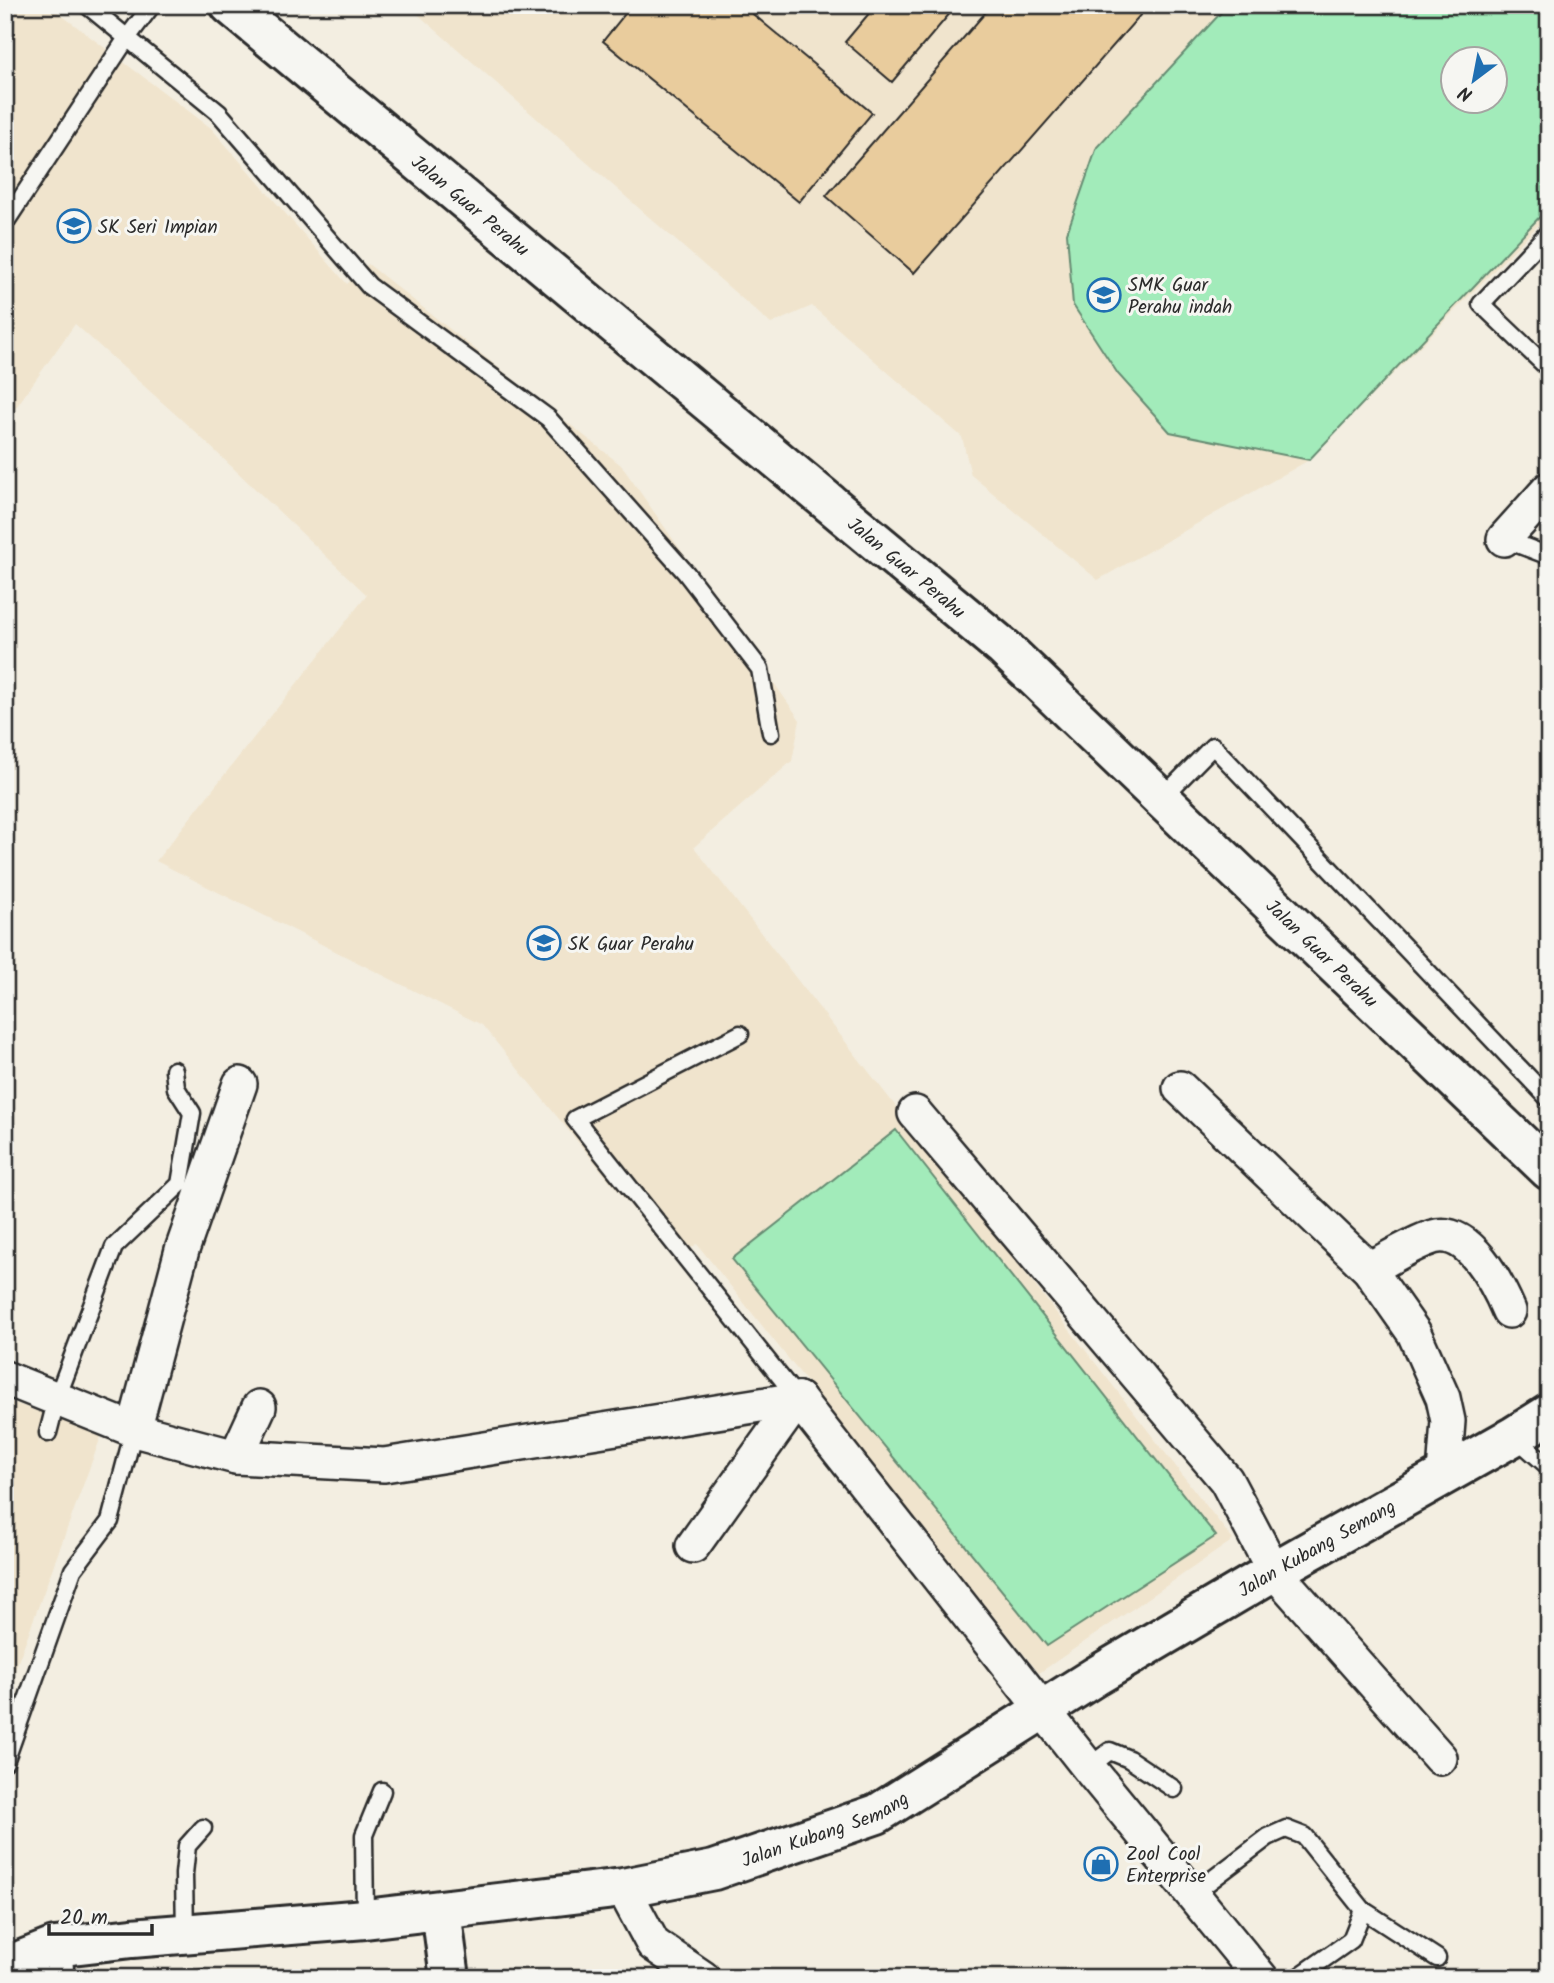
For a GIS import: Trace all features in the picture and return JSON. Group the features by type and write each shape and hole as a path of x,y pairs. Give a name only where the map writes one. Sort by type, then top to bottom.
{"street":[{"name":"Jalan Guar Perahu","path":"230,5 1004,648 1549,1170"},
{"path":"1504,539 1549,489"},
{"path":"134,1430 182,1250 240,1084"},
{"path":"1180,1088 1369,1269 1415,1333 1443,1398 1448,1421 1444,1474"},
{"path":"915,1113 1226,1480 1274,1570 1440,1758"},
{"path":"1369,1269 1434,1236 1455,1237 1483,1264 1501,1292 1509,1311"},
{"path":"5,1378 134,1430 236,1457 384,1465 798,1399"},
{"path":"693,1546 798,1399"},
{"path":"798,1399 1088,1767 1261,1978"},
{"path":"236,1457 259,1407"},
{"name":"Jalan Kubang Semang","path":"5,1967 56,1962 185,1934 365,1919 623,1888 714,1870 877,1814 1043,1709 1274,1570 1549,1414"},
{"path":"623,1888 653,1944 703,1978"},
{"path":"441,1911 450,1978"}],"lane":[{"path":"87,5 219,113 369,286 548,418 686,573 760,669 771,733"},
{"path":"5,223 127,38 152,5"},
{"path":"1549,232 1480,304 1549,369"},
{"path":"1504,539 1549,556"},
{"path":"1161,799 1213,746 1549,1098"},
{"path":"740,1034 575,1119 798,1399"},
{"path":"48,1433 57,1398 114,1247 180,1184 192,1113 176,1088 174,1070"},
{"path":"5,1762 73,1570 110,1521 134,1430"},
{"path":"1514,1436 1549,1467"},
{"path":"1088,1767 1110,1751 1129,1759 1174,1789"},
{"path":"365,1919 364,1835 382,1791"},
{"path":"185,1934 184,1874 187,1846 202,1828"},
{"path":"1193,1894 1268,1836 1286,1829 1304,1836 1363,1910 1437,1958"},
{"path":"1297,1978 1351,1940 1363,1910"}],"shaded area":[{"name":"SK Guar Perahu","path":"5,5 48,5 211,128 347,284 368,264 621,465 800,720 792,761 694,847 1233,1540 1039,1673 697,1244 674,1259 482,1025 156,861 367,595 193,430 75,324 5,423"},
{"name":"SMK Guar Perahu indah","path":"417,5 1549,5 1549,214 1309,460 1098,580 971,475 962,437 812,306 771,324 413,10"},
{"path":"5,1400 102,1434 5,1697"}],"green space":[{"path":"1228,5 1549,5 1549,207 1309,460 1170,432 1118,374 1073,305 1067,233 1097,147"},
{"path":"896,1130 1216,1536 1047,1646 732,1259"}],"building":[{"path":"632,5 742,5 872,113 799,202 603,41"},
{"path":"876,5 957,5 892,82 845,42"},
{"path":"992,5 1149,5 914,273 826,196"},
{"path":"203,1969 202,1978 152,1978"}],"place":[{"name":"SK Seri Impian","path":"74,226"},
{"name":"SMK Guar Perahu indah","path":"1104,295"},
{"name":"SK Guar Perahu","path":"544,943"},
{"name":"Zool Cool Enterprise","path":"1101,1864"}]}
